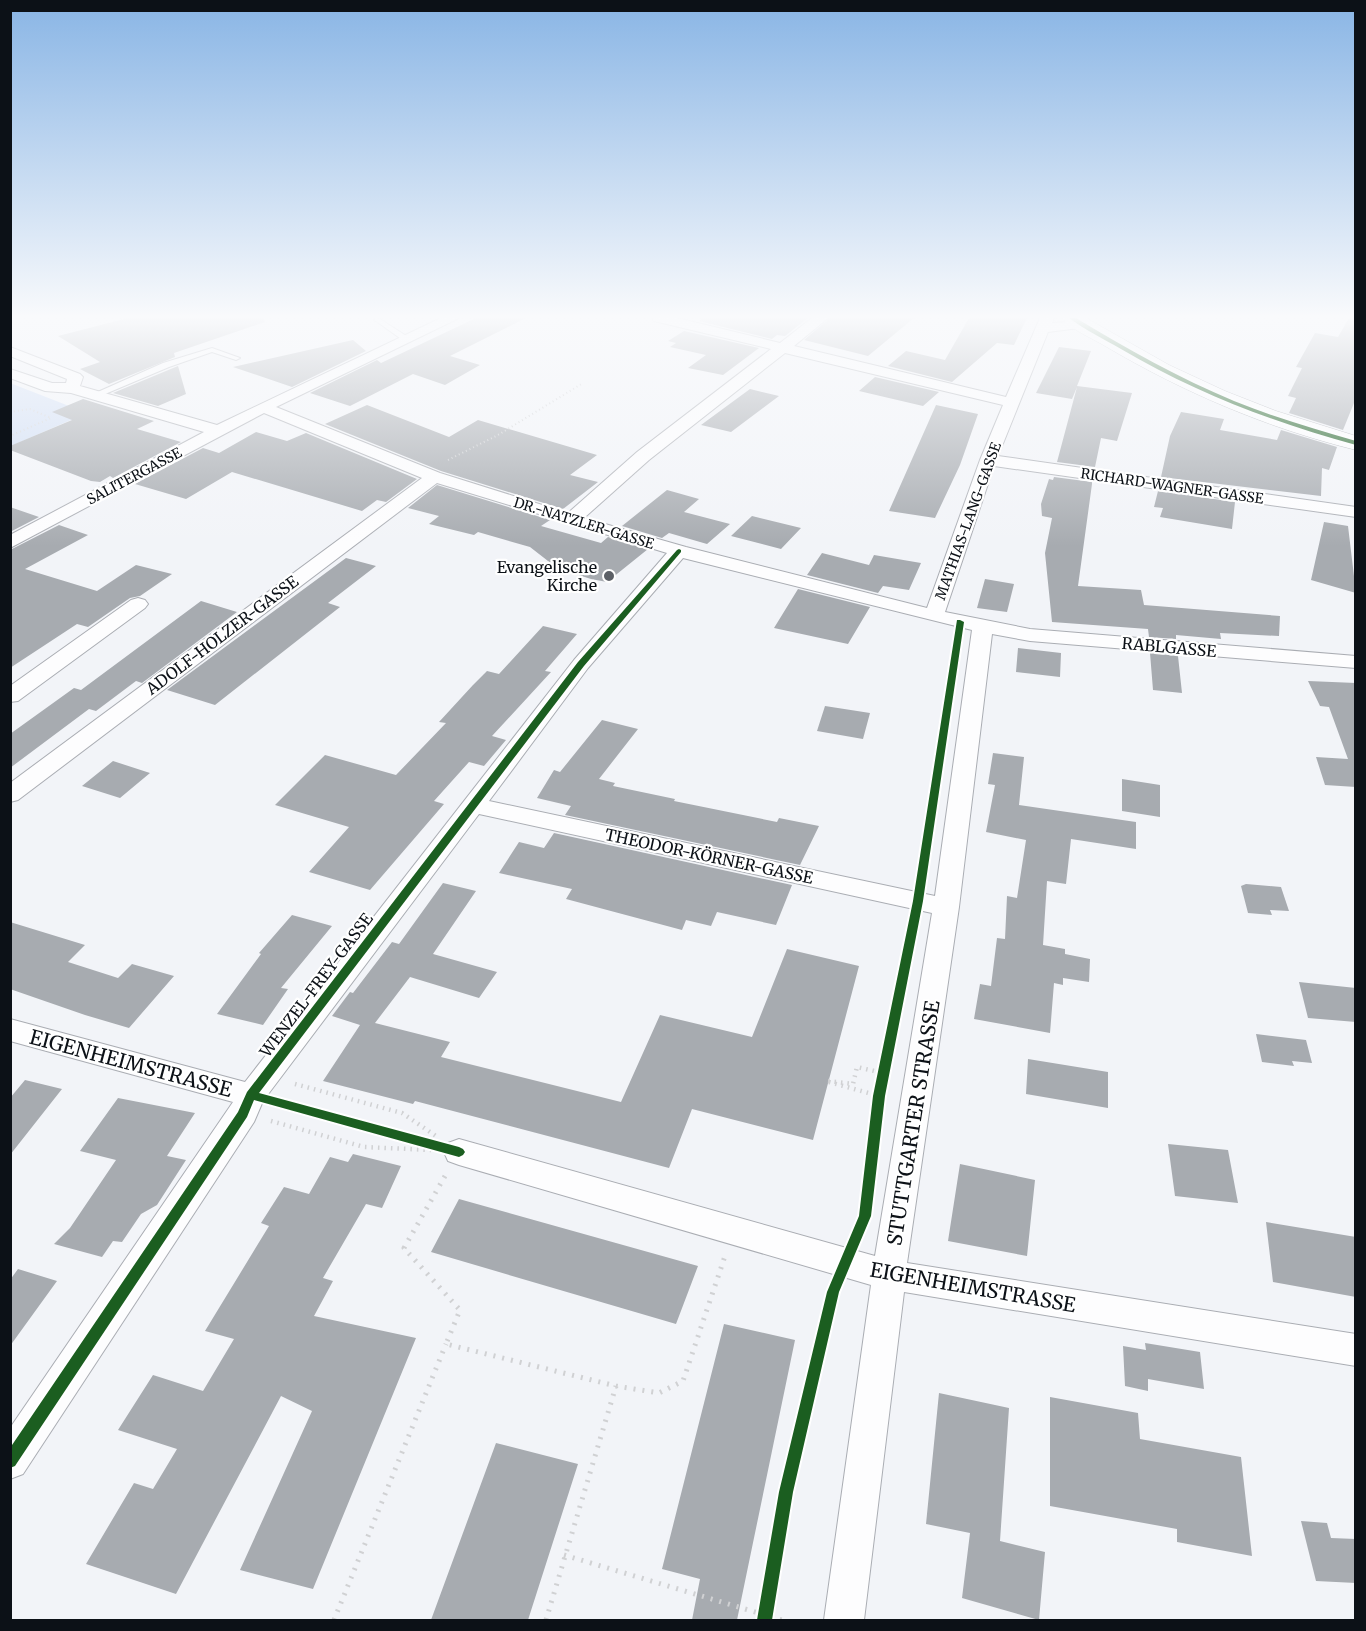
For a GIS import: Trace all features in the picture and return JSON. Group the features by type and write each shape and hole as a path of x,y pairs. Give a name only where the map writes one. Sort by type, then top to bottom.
{"main road":[{"path":"1213,394 1300,427 1356,443"}],"street":[{"path":"92,394 218,431"},
{"name":"SALITERGASSE","path":"10,543 290,394"},
{"path":"571,520 643,456 723,394"},
{"path":"976,394 1012,403"},
{"name":"MATHIAS-LANG-GASSE","path":"934,615 988,460 1016,394"},
{"name":"DR.-NATZLER-GASSE","path":"263,407 428,475 571,520 679,551 983,626"},
{"name":"RICHARD-WAGNER-GASSE","path":"988,460 1356,512"},
{"name":"ADOLF-HOLZER-GASSE","path":"10,795 428,475"},
{"name":"WENZEL-FREY-GASSE","path":"10,1461 253,1095 582,664 679,551"},
{"path":"10,696 138,604"},
{"name":"RABLGASSE","path":"983,626 1030,635 1356,662"},
{"name":"STUTTGARTER STRASSE","path":"844,1620 889,1275 946,907 983,626"},
{"name":"THEODOR-KÖRNER-GASSE","path":"473,805 946,907"},
{"name":"EIGENHEIMSTRASSE","path":"10,1030 253,1095"},
{"name":"EIGENHEIMSTRASSE","path":"459,1152 889,1275 1356,1350"}],"path":[{"path":"428,475 565,394"},
{"path":"10,412 30,409 51,418 10,436"},
{"path":"878,1107 885,1062"},
{"path":"879,1096 833,1085 828,1081 835,1080 853,1084 857,1067 883,1073"},
{"path":"253,1095 364,1147 459,1152"},
{"path":"253,1095 402,1113 459,1152"},
{"path":"412,1139 459,1152"},
{"path":"334,1620 460,1310 404,1248 459,1152"},
{"path":"446,1344 616,1386 659,1393 683,1381 734,1229"},
{"path":"546,1620 616,1386"},
{"path":"564,1555 765,1618 782,1620"},
{"path":"765,1618 767,1604"}],"shaded area":[{"path":"10,394 39,394 87,413 11,446"}],"building":[{"path":"117,394 186,394 158,406"},
{"path":"313,394 373,394 350,406"},
{"path":"743,394 779,396 731,432 701,425"},
{"path":"872,394 937,394 923,406"},
{"path":"1043,394 1074,394 1072,399"},
{"path":"1075,394 1132,394 1117,441 1101,438 1095,467 1057,462"},
{"path":"1289,394 1356,394 1356,398 1343,430 1289,413 1296,398 1288,396"},
{"path":"83,399 154,421 137,429 181,442 113,478 110,476 100,482 91,481 10,450 10,446 72,420 52,412"},
{"path":"367,405 449,437 478,420 597,455 570,475 598,482 563,509 441,471 325,424"},
{"path":"936,405 978,414 960,465 935,518 889,511"},
{"path":"1181,412 1224,419 1220,430 1277,440 1281,430 1337,447 1329,470 1322,468 1321,496 1161,477 1170,436"},
{"path":"256,432 287,441 306,433 417,479 386,502 377,500 362,511 232,472 186,499 135,484 203,448 219,453"},
{"path":"1054,477 1092,482 1078,586 1141,590 1144,605 1280,616 1279,636 1220,633 1221,639 1176,635 1176,639 1149,637 1148,629 1052,622 1045,553 1052,518 1042,516 1041,504 1049,479 1053,480"},
{"path":"437,485 550,520 541,526 601,543 608,537 648,549 607,582 591,579 557,568 530,547 478,532 474,535 429,524 439,516 408,508"},
{"path":"667,490 699,499 684,512 730,524 707,544 669,533 662,538 622,526"},
{"path":"1158,491 1235,502 1232,529 1160,517 1163,508 1154,507"},
{"path":"10,507 39,517 10,532"},
{"path":"752,516 801,528 781,549 731,536"},
{"path":"1324,522 1348,526 1356,593 1311,580"},
{"path":"59,525 88,535 25,569 97,591 136,565 172,574 140,596 130,598 88,627 77,624 10,668 10,550"},
{"path":"822,553 869,565 874,555 921,563 909,590 883,586 878,593 807,575"},
{"path":"346,558 376,566 328,603 340,607 215,705 167,690"},
{"path":"985,579 1014,584 1007,612 977,608"},
{"path":"798,589 870,607 848,644 774,628"},
{"path":"201,601 237,612 142,683 136,681 96,711 89,709 10,768 10,734 74,688 81,690"},
{"path":"543,626 577,634 545,671 551,672 492,736 506,740 484,766 469,762 434,801 444,804 370,890 309,872 349,827 275,805 325,755 396,775 446,723 439,722 473,685 487,671 499,674"},
{"path":"1018,648 1061,653 1060,677 1016,672"},
{"path":"1150,653 1178,656 1182,693 1153,690"},
{"path":"1308,681 1356,683 1356,787 1325,785 1316,757 1348,759 1329,707 1320,706"},
{"path":"825,706 870,713 863,739 817,731"},
{"path":"602,720 638,729 599,779 615,783 613,786 675,799 674,801 777,822 779,818 819,826 800,865 565,815 571,806 537,798 554,770 560,772"},
{"path":"993,753 1024,757 1019,805 1136,822 1136,849 1071,839 1066,884 1047,881 1043,945 1065,949 1065,954 1090,959 1089,982 1063,978 1063,985 1054,983 1050,1033 974,1019 980,984 991,986 997,938 1005,939 1007,896 1017,898 1026,840 986,832 995,785 988,784"},
{"path":"113,761 150,773 120,798 82,786"},
{"path":"1122,779 1160,785 1160,817 1122,811"},
{"path":"554,833 792,885 776,925 717,912 711,926 686,920 682,930 566,899 572,889 499,873 519,842 544,848"},
{"path":"443,883 476,891 433,954 497,972 479,998 410,977 375,1023 450,1042 441,1057 621,1102 660,1015 752,1037 787,949 859,966 813,1140 692,1109 669,1168 415,1101 413,1104 323,1081 360,1025 332,1016 350,992 353,993 392,942 399,944"},
{"path":"1246,884 1281,887 1289,911 1270,910 1272,915 1248,913 1241,886"},
{"path":"292,915 332,926 281,988 288,989 263,1025 217,1014 261,954 259,953"},
{"path":"10,922 85,945 68,962 118,978 132,964 174,976 129,1028 85,1015 10,989"},
{"path":"1299,982 1356,988 1356,1022 1308,1018"},
{"path":"1256,1034 1306,1040 1312,1063 1292,1061 1294,1066 1262,1062"},
{"path":"1028,1059 1108,1072 1108,1108 1026,1094"},
{"path":"25,1080 62,1089 10,1155 10,1098"},
{"path":"118,1098 195,1113 167,1156 186,1160 157,1205 141,1214 122,1242 113,1241 102,1257 54,1244 70,1228 116,1160 80,1151"},
{"path":"1168,1144 1228,1150 1238,1203 1175,1196"},
{"path":"353,1154 401,1166 382,1208 366,1204 323,1278 333,1281 314,1316 416,1338 313,1589 240,1570 312,1411 281,1396 176,1594 86,1564 134,1483 153,1489 177,1449 118,1430 153,1375 203,1391 234,1339 205,1331 269,1226 261,1223 284,1187 309,1194 330,1157 348,1162"},
{"path":"960,1164 1035,1180 1027,1256 948,1241"},
{"path":"459,1199 698,1266 676,1324 431,1252"},
{"path":"1266,1222 1356,1237 1356,1297 1273,1282"},
{"path":"18,1269 57,1281 10,1346 10,1280"},
{"path":"724,1324 795,1340 737,1620 692,1620 700,1579 662,1569"},
{"path":"1145,1343 1200,1352 1204,1389 1148,1379 1148,1391 1125,1386 1123,1346 1146,1350"},
{"path":"939,1393 1009,1408 1000,1541 1045,1552 1039,1620 962,1598 970,1533 926,1524"},
{"path":"1050,1397 1138,1413 1140,1439 1241,1457 1252,1556 1177,1542 1177,1529 1050,1506"},
{"path":"496,1443 578,1464 528,1620 431,1620"},
{"path":"1301,1521 1327,1523 1331,1538 1356,1539 1356,1583 1316,1581"}],"cycle path":[{"path":"1213,394 1268,416 1356,443"},
{"path":"10,1461 243,1114 251,1095 581,664 679,551"},
{"path":"764,1620 786,1492 833,1292 865,1216 879,1096 918,901 960,622"},
{"path":"251,1095 459,1152"}],"place":[{"name":"Evangelische Kirche","path":"609,576"}]}
